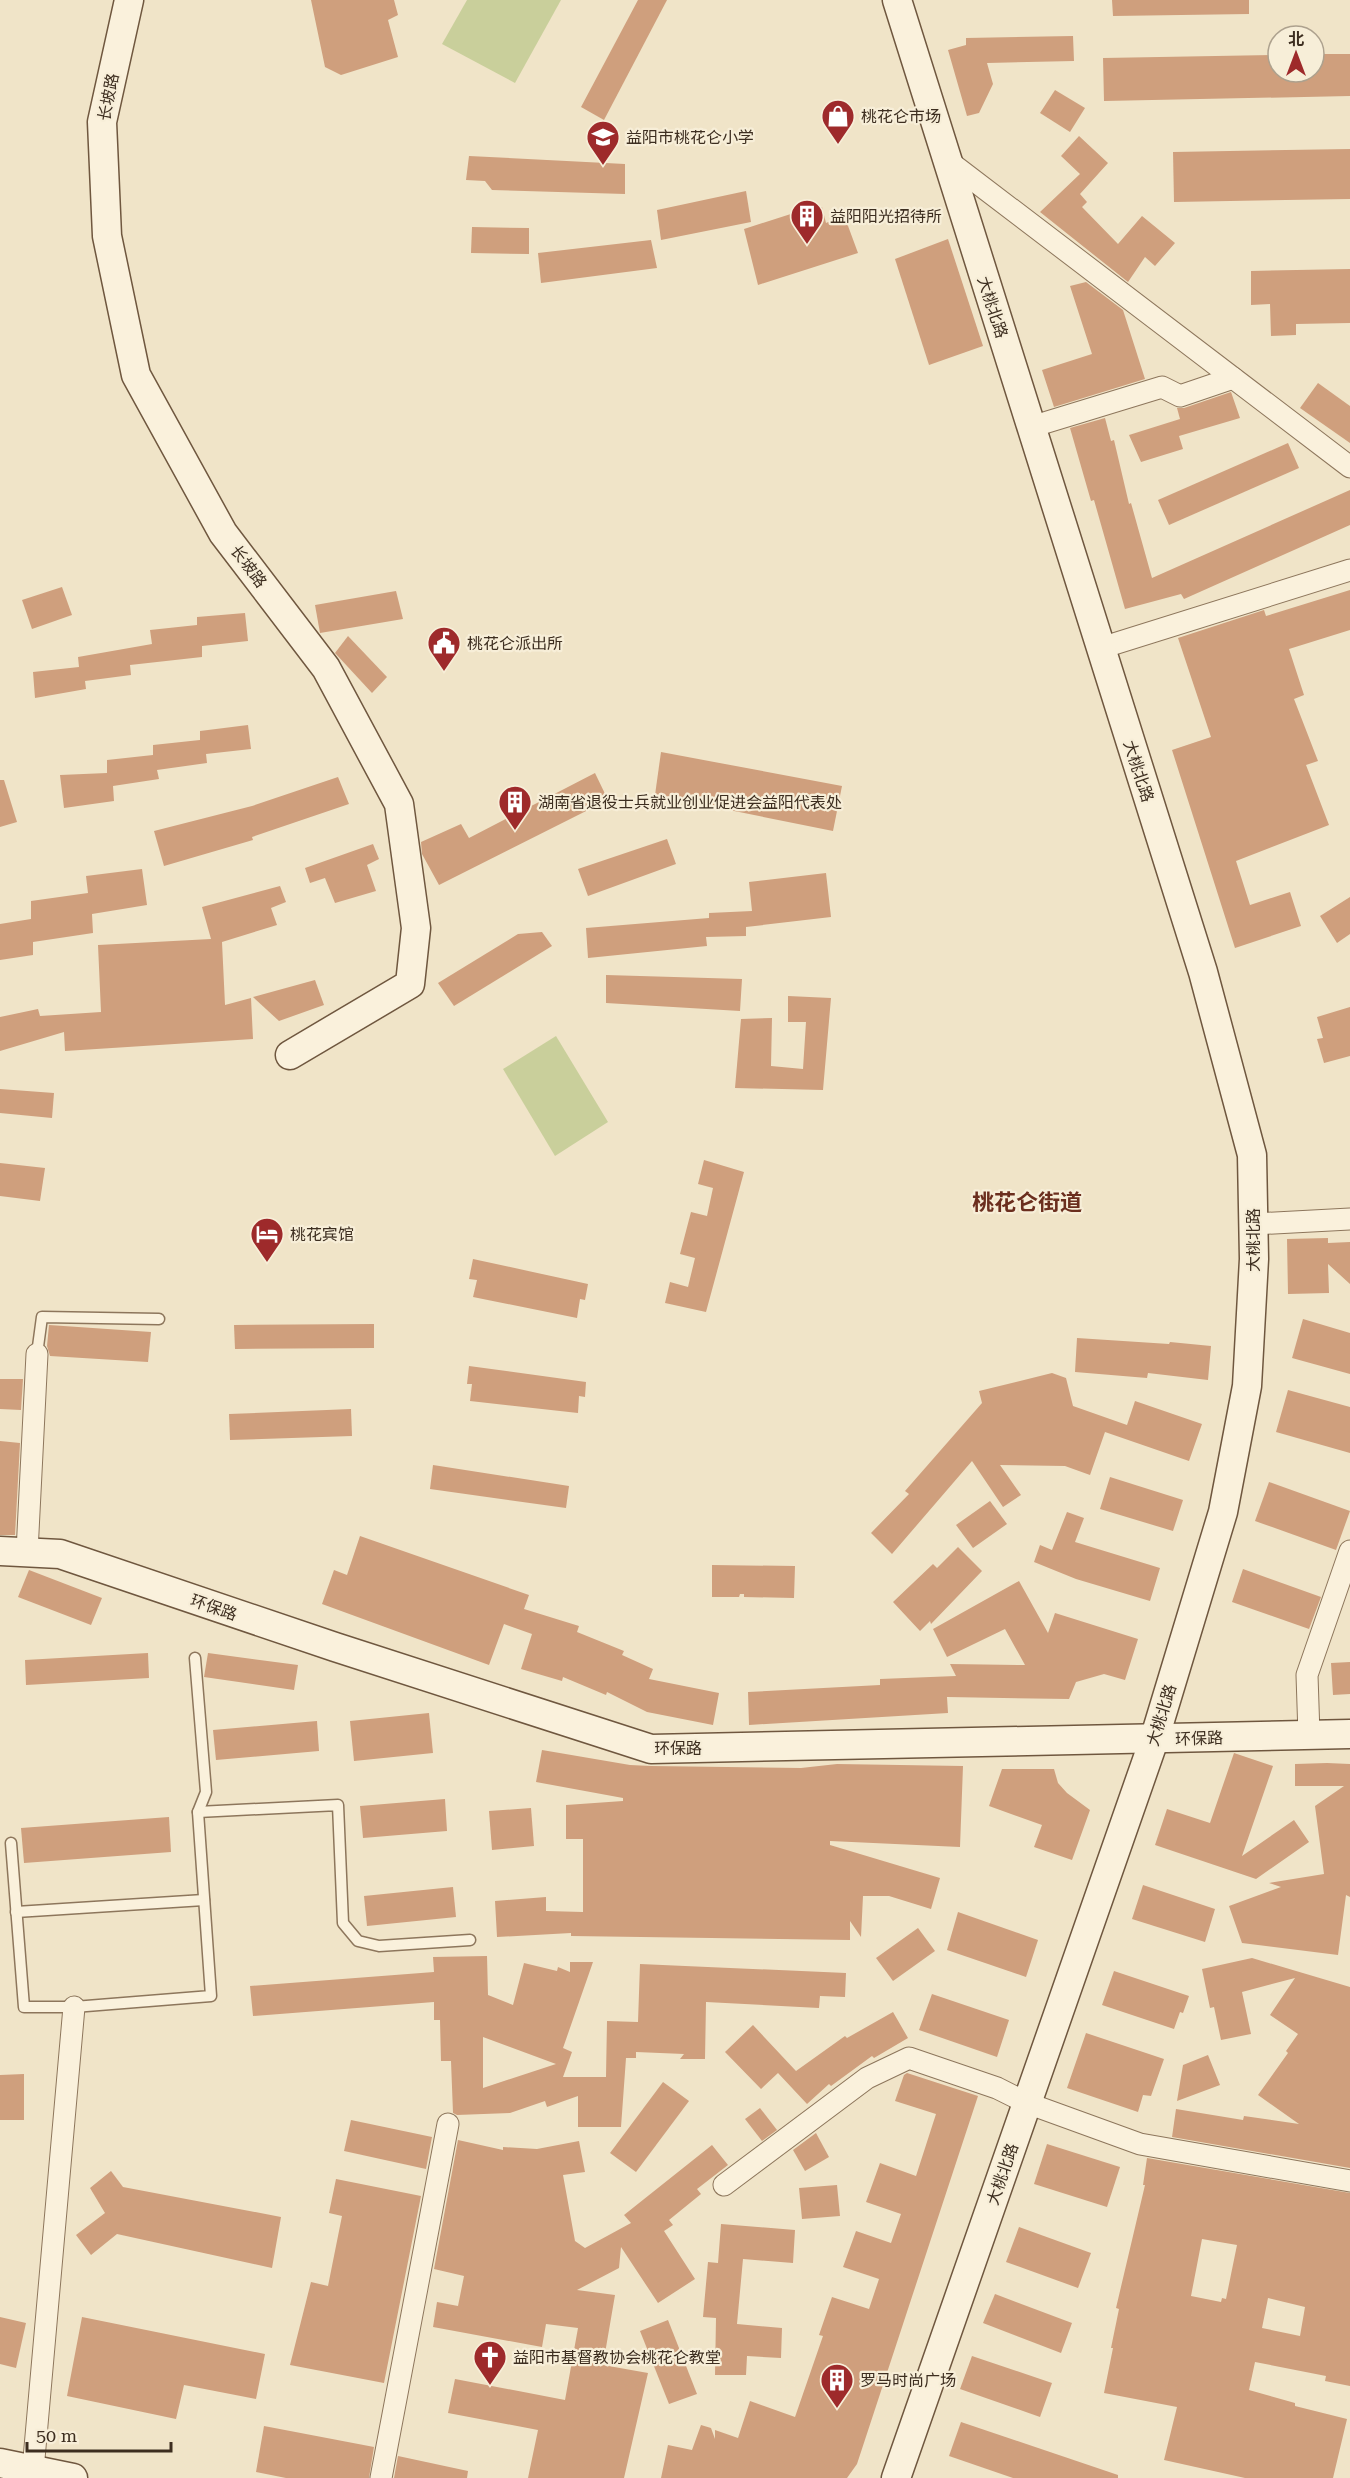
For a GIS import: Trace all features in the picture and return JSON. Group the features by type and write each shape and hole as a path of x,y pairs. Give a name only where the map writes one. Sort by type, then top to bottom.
{"street":[{"name":"长坡路","path":"129,0 102,122 107,236 136,375 223,533 326,668 399,804 416,928 410,984 290,1055"},
{"name":"大桃北路","path":"896,2478 1154,1740 1223,1512 1247,1386 1254,1259 1252,1155 1203,972 897,0"},
{"path":"947,160 1350,467"},
{"path":"1031,427 1162,387 1180,396 1233,378"},
{"path":"1101,648 1350,570"},
{"path":"1254,1224 1350,1219"},
{"path":"14,1552 37,1354"},
{"path":"1310,1735 1307,1675 1350,1551"},
{"name":"环保路","path":"14,1552 60,1554 335,1647 651,1749 1350,1734"},
{"path":"33,2470 74,2007"},
{"path":"724,2185 867,2078 909,2058 997,2088 1027,2103 1140,2144 1350,2181"},
{"path":"381,2478 448,2124"},
{"path":"0,2463 73,2478"}],"lane":[{"path":"37,1354 42,1317 159,1319"},
{"path":"11,1843 24,2007 74,2007 211,1996 198,1812 206,1792 195,1658"},
{"path":"198,1812 338,1805 343,1923 358,1941 379,1946 470,1940"},
{"path":"16,1912 204,1900"}],"green space":[{"path":"467,0 561,0 515,83 442,44"},
{"path":"556,1036 608,1122 555,1156 503,1069"}],"building":[{"path":"311,0 394,0 398,15 388,20 398,57 341,75 325,67"},
{"path":"638,0 667,0 604,120 581,107"},
{"path":"1112,0 1249,0 1249,14 1113,16"},
{"path":"1073,36 1074,61 987,63 993,84 979,113 967,116 948,50 966,45 966,38"},
{"path":"1326,54 1350,54 1350,96 1104,101 1103,58 1266,55 1266,84 1326,84"},
{"path":"1055,90 1085,108 1070,132 1040,113"},
{"path":"1079,136 1108,163 1080,194 1087,202 1082,207 1118,244 1142,216 1175,243 1155,266 1145,257 1128,282 1040,212 1080,174 1061,156"},
{"path":"1350,149 1350,199 1174,202 1173,152"},
{"path":"469,156 625,164 625,194 492,190 485,181 466,180"},
{"path":"746,191 751,222 661,240 657,210"},
{"name":"益阳阳光招待所","path":"822,207 826,223 844,215 858,253 758,285 744,229 797,212"},
{"path":"472,227 529,228 529,254 471,253"},
{"path":"948,239 983,346 929,365 895,259"},
{"path":"651,240 657,268 541,283 538,253"},
{"path":"1350,269 1350,323 1296,324 1296,335 1271,336 1270,304 1251,305 1251,271"},
{"path":"1086,282 1123,310 1145,379 1054,407 1042,370 1092,354 1070,286"},
{"path":"1318,383 1350,406 1350,443 1300,408"},
{"path":"1231,392 1240,418 1179,436 1183,449 1141,462 1129,435 1180,419 1177,408 1184,408"},
{"path":"1105,418 1111,441 1114,440 1129,504 1131,503 1152,578 1350,490 1350,525 1184,599 1181,594 1125,609 1094,500 1091,501 1070,428"},
{"path":"1288,443 1299,468 1169,525 1158,500"},
{"path":"62,587 72,615 32,629 22,600"},
{"path":"1350,590 1350,630 1289,649 1304,695 1294,699 1318,761 1306,765 1329,825 1236,861 1250,905 1290,892 1301,926 1235,948 1172,750 1211,737 1178,638 1264,610 1266,616"},
{"path":"396,591 403,619 320,633 315,605"},
{"path":"245,613 248,641 202,646 202,657 130,665 131,675 85,681 86,689 35,698 33,672 79,667 78,657 152,644 150,630 197,625 197,617"},
{"path":"348,636 387,677 372,693 335,653"},
{"path":"248,725 251,749 206,754 207,763 157,770 159,779 113,786 114,801 64,808 60,775 107,773 107,760 153,755 153,745 200,740 200,731"},
{"path":"661,752 842,786 833,831 655,795"},
{"name":"湖南省退役士兵就业创业促进会益阳代表处","path":"595,773 608,800 439,885 422,854 421,842 461,824 469,838"},
{"path":"338,777 349,804 252,837 253,840 164,866 154,831 252,806"},
{"path":"0,780 4,780 17,822 0,827"},
{"path":"667,839 676,864 588,896 578,869"},
{"path":"373,844 379,859 367,865 376,891 335,903 325,878 310,883 305,868"},
{"path":"142,869 147,905 92,914 93,933 33,942 33,955 0,960 0,924 31,919 31,901 88,893 86,876"},
{"path":"826,873 831,917 746,927 746,936 706,937 707,946 588,958 586,928 709,918 709,913 752,911 749,882"},
{"path":"280,886 286,902 271,908 277,925 222,942 225,1005 251,998 253,1039 65,1051 64,1032 0,1051 0,1017 38,1009 40,1016 101,1012 98,945 211,939 202,907"},
{"path":"1350,897 1350,934 1337,943 1320,916"},
{"path":"542,932 552,946 454,1006 438,983 518,934"},
{"path":"606,975 742,979 740,1011 606,1003"},
{"path":"315,980 324,1005 279,1021 253,997"},
{"path":"788,996 831,998 823,1090 735,1088 741,1019 772,1018 771,1066 803,1069 806,1022 788,1022"},
{"path":"1350,1007 1350,1056 1324,1063 1317,1039 1323,1038 1317,1017"},
{"path":"0,1089 54,1093 52,1118 0,1113"},
{"path":"704,1160 744,1172 706,1312 665,1303 670,1282 688,1287 695,1258 680,1254 691,1212 707,1216 713,1188 698,1184"},
{"path":"0,1163 45,1168 40,1201 0,1196"},
{"path":"1328,1238 1328,1243 1350,1242 1350,1284 1328,1264 1329,1293 1288,1294 1287,1239"},
{"path":"473,1259 588,1284 585,1300 580,1299 577,1318 473,1297 477,1280 469,1279"},
{"path":"1303,1319 1350,1333 1350,1374 1292,1358"},
{"path":"374,1324 374,1348 235,1349 234,1325"},
{"path":"49,1325 151,1332 148,1362 50,1356 47,1346"},
{"path":"1077,1338 1211,1346 1208,1380 1148,1373 1147,1378 1075,1372"},
{"path":"469,1366 586,1382 585,1397 579,1396 578,1413 470,1401 472,1384 467,1384"},
{"path":"1052,1373 1066,1378 1073,1406 1127,1425 1135,1401 1202,1424 1189,1461 1105,1432 1090,1475 1065,1466 1000,1465 1021,1495 1003,1507 972,1461 892,1554 871,1533 909,1494 905,1491 982,1403 979,1391"},
{"path":"0,1379 23,1379 21,1410 0,1409"},
{"path":"1288,1390 1350,1407 1350,1453 1276,1432"},
{"path":"351,1409 352,1436 230,1440 229,1414"},
{"path":"0,1441 20,1443 15,1535 0,1535"},
{"path":"433,1465 569,1486 566,1508 430,1489"},
{"path":"1110,1477 1183,1500 1173,1531 1100,1509"},
{"path":"1269,1482 1350,1511 1336,1550 1255,1521"},
{"path":"990,1501 1007,1524 973,1548 956,1525"},
{"path":"1067,1512 1084,1518 1075,1542 1160,1568 1150,1601 1076,1579 1034,1562 1040,1545 1052,1550"},
{"path":"360,1536 529,1595 524,1609 579,1626 577,1632 624,1651 622,1655 653,1669 649,1679 719,1693 713,1725 647,1712 607,1692 606,1695 563,1677 562,1681 521,1669 532,1634 504,1624 489,1665 322,1604 334,1570 347,1575"},
{"path":"958,1547 982,1571 931,1624 930,1621 920,1631 893,1602 933,1564 937,1568"},
{"path":"712,1565 795,1566 794,1598 744,1597 744,1594 740,1594 739,1597 712,1597"},
{"path":"1243,1569 1321,1597 1309,1629 1232,1602"},
{"path":"29,1570 102,1598 91,1625 18,1597"},
{"path":"1019,1581 1048,1633 1055,1613 1138,1639 1125,1680 1104,1674 1076,1682 1069,1699 947,1697 948,1713 749,1725 748,1692 880,1685 880,1679 956,1676 950,1664 1025,1665 1005,1629 947,1657 933,1629"},
{"path":"148,1653 149,1678 26,1685 25,1660"},
{"path":"208,1653 298,1665 294,1690 204,1677"},
{"path":"1350,1662 1350,1694 1333,1695 1331,1663"},
{"path":"429,1713 433,1753 354,1761 350,1721"},
{"path":"317,1721 319,1751 216,1760 213,1730"},
{"path":"542,1750 630,1765 651,1766 801,1768 837,1764 963,1766 960,1847 830,1841 830,1845 940,1878 931,1909 889,1896 863,1896 861,1937 850,1921 850,1940 571,1936 571,1933 497,1937 495,1901 546,1897 546,1911 583,1912 583,1839 566,1839 566,1805 623,1801 623,1798 536,1782"},
{"path":"1234,1753 1273,1766 1242,1856 1294,1820 1309,1842 1256,1879 1155,1845 1167,1809 1210,1823"},
{"path":"1295,1764 1350,1764 1350,1897 1346,1895 1338,1955 1242,1943 1229,1906 1281,1887 1269,1883 1324,1874 1315,1806 1344,1786 1295,1786"},
{"path":"1002,1769 1054,1769 1058,1783 1067,1793 1090,1810 1072,1860 1034,1847 1042,1825 989,1806"},
{"path":"445,1799 447,1831 363,1838 360,1806"},
{"path":"531,1808 534,1846 492,1850 489,1811"},
{"path":"169,1817 171,1852 24,1863 21,1828"},
{"path":"1143,1885 1215,1909 1205,1942 1132,1919"},
{"path":"453,1887 456,1917 367,1926 364,1896"},
{"path":"958,1912 1038,1940 1026,1977 947,1950"},
{"path":"918,1928 935,1951 893,1981 876,1958"},
{"path":"487,1956 488,1995 513,2005 524,1963 557,1971 558,1967 570,1972 570,1962 593,1962 563,2048 572,2052 563,2077 606,2077 607,2021 638,2022 640,1964 846,1973 845,1997 820,1996 819,2008 706,2002 705,2059 680,2059 684,2054 636,2052 636,2058 626,2058 621,2127 578,2127 578,2096 547,2107 545,2101 510,2113 457,2115 453,2113 451,2061 441,2061 440,2020 434,2020 434,2002 253,2016 250,1986 434,1972 433,1957","holes":["483,2037 556,2064 483,2088"]},
{"path":"1252,1958 1350,1987 1350,2168 1172,2137 1176,2109 1243,2120 1244,2116 1299,2124 1258,2095 1288,2053 1286,2051 1298,2034 1270,2015 1295,1978 1242,1992 1251,2034 1221,2040 1214,2007 1210,2008 1202,1969"},
{"path":"1114,1971 1189,1996 1174,2029 1102,2005"},
{"path":"932,1994 1009,2020 997,2057 919,2030"},
{"path":"893,2012 908,2038 874,2058 872,2056 831,2086 829,2084 807,2104 778,2073 761,2089 725,2052 753,2025 796,2071 845,2036 847,2038"},
{"path":"1086,2033 1164,2059 1151,2096 1143,2095 1138,2112 1067,2088"},
{"path":"1208,2055 1220,2085 1177,2101 1183,2065"},
{"path":"907,2073 978,2096 857,2464 847,2478 661,2478 668,2445 692,2450 701,2425 711,2428 715,2439 715,2430 738,2438 750,2401 795,2417 823,2336 819,2335 832,2297 869,2309 879,2279 843,2267 856,2231 891,2243 901,2214 866,2202 880,2163 916,2176 936,2114 895,2101 904,2075"},
{"path":"24,2074 24,2120 0,2120 0,2075"},
{"path":"663,2082 689,2101 636,2172 610,2153"},
{"path":"760,2108 777,2130 762,2141 745,2119"},
{"path":"351,2120 432,2137 426,2169 344,2151"},
{"path":"816,2133 829,2157 805,2171 793,2150"},
{"path":"458,2140 503,2150 503,2147 537,2149 579,2141 585,2172 563,2175 575,2241 585,2248 631,2223 624,2215 712,2145 728,2165 697,2189 701,2194 669,2220 673,2225 664,2231 695,2279 658,2303 621,2247 619,2268 577,2290 615,2295 603,2365 648,2373 624,2478 528,2478 538,2430 448,2413 455,2379 565,2400 578,2328 546,2324 542,2347 433,2327 437,2302 458,2306 464,2276 434,2269"},
{"path":"1047,2144 1120,2167 1107,2207 1034,2184"},
{"path":"1147,2158 1350,2193 1350,2386 1325,2381 1326,2376 1255,2362 1249,2390 1295,2403 1295,2406 1347,2419 1333,2478 1245,2478 1164,2460 1177,2407 1104,2393 1119,2309 1116,2308 1145,2185 1143,2185","holes":["1202,2239 1237,2245 1226,2299 1222,2298 1221,2302 1191,2296","1268,2298 1305,2307 1300,2336 1262,2328"]},
{"path":"111,2171 123,2187 281,2217 272,2268 117,2234 91,2255 76,2235 105,2213 90,2188"},
{"path":"336,2179 421,2196 384,2383 290,2365 311,2282 328,2286 342,2216 329,2213"},
{"path":"837,2185 840,2216 802,2219 799,2188"},
{"path":"721,2224 795,2230 793,2263 743,2259 737,2324 782,2328 781,2358 747,2356 746,2375 715,2375 716,2318 703,2317 708,2262 718,2263"},
{"path":"1019,2227 1091,2253 1078,2288 1006,2262"},
{"path":"995,2294 1072,2323 1061,2353 983,2323"},
{"path":"0,2317 26,2323 16,2368 0,2364"},
{"path":"82,2317 265,2354 256,2399 184,2385 176,2419 67,2396"},
{"path":"668,2320 697,2394 669,2404 640,2331"},
{"path":"972,2356 1052,2383 1040,2417 960,2389"},
{"path":"961,2422 1118,2475 1118,2478 1013,2478 949,2456"},
{"path":"264,2426 374,2447 369,2478 286,2478 256,2472"},
{"path":"398,2456 468,2471 467,2478 394,2478"}],"place":[{"name":"桃花仑市场","path":"838,145"},
{"name":"益阳市桃花仑小学","path":"603,166"},
{"name":"益阳阳光招待所","path":"807,245"},
{"name":"桃花仑派出所","path":"444,672"},
{"name":"湖南省退役士兵就业创业促进会益阳代表处","path":"515,831"},
{"name":"桃花宾馆","path":"267,1263"},
{"name":"益阳市基督教协会桃花仑教堂","path":"490,2386"},
{"name":"罗马时尚广场","path":"837,2409"}],"district":[{"name":"桃花仑街道","path":"1027,1202"}]}
